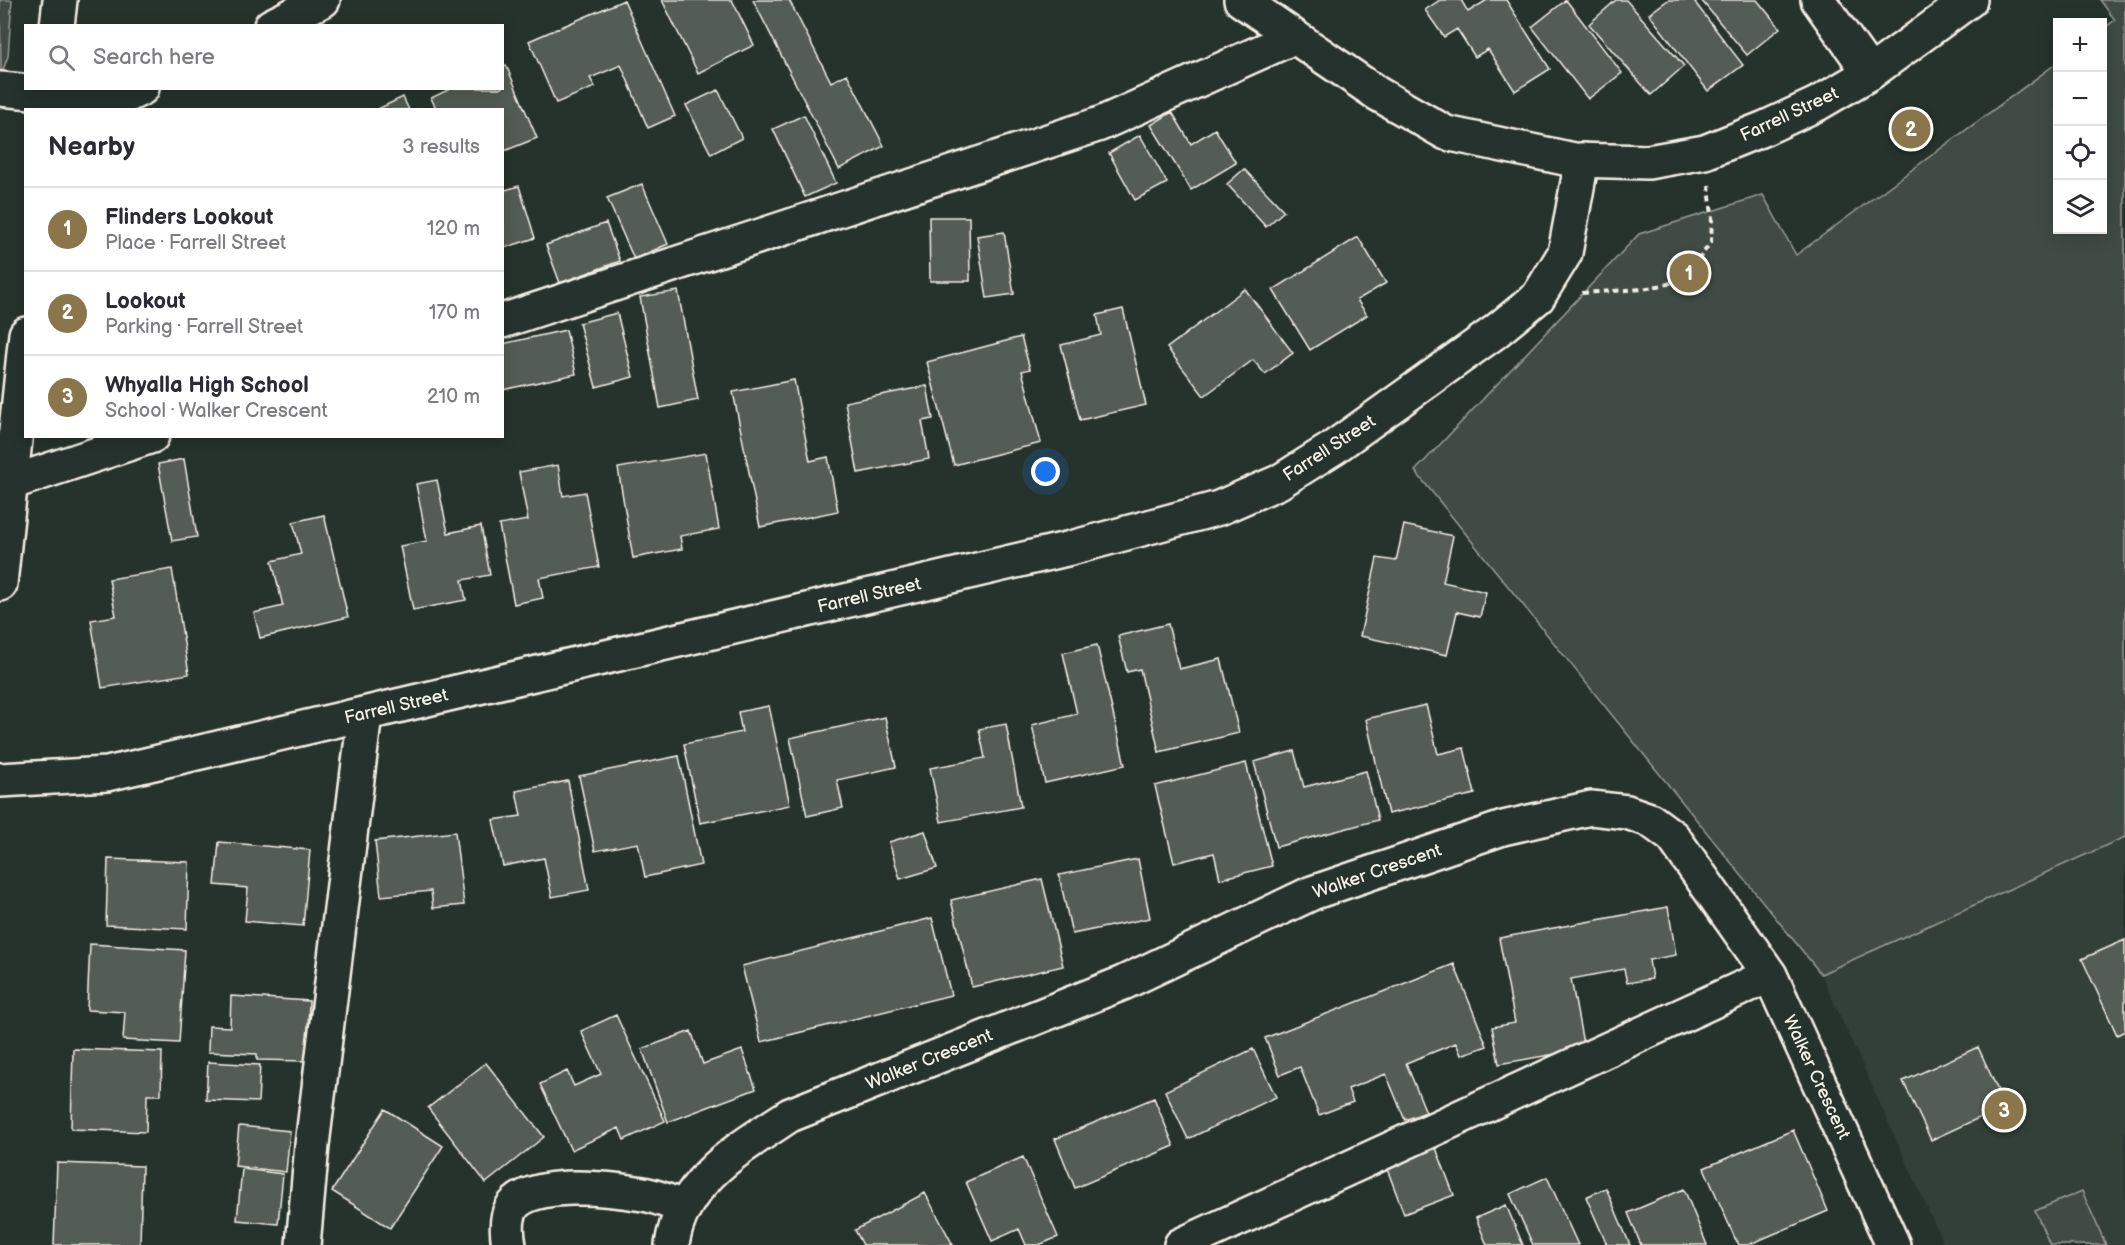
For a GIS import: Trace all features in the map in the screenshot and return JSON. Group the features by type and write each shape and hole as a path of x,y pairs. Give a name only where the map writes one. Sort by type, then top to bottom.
{"street":[{"path":"57,24 60,0"},
{"path":"275,24 323,0"},
{"name":"Farrell Street","path":"1241,0 1378,94 1446,133 1574,160 1648,162 1705,152 1817,104 1870,73 1970,0"},
{"path":"1818,0 1870,73"},
{"path":"504,320 1100,124 1294,37"},
{"path":"0,89 50,97 118,100 138,90"},
{"name":"Farrell Street","path":"0,780 107,774 1071,548 1219,508 1279,482 1333,448 1495,332 1538,297 1565,253 1582,160"},
{"path":"0,584 8,463 24,348"},
{"path":"8,463 141,438"},
{"path":"303,1245 313,1134 364,714"},
{"name":"Walker Crescent","path":"672,1245 673,1233 682,1206 712,1171 790,1115 1123,982 1312,893 1503,828 1592,808 1627,812 1650,820 1673,837 1770,975 1893,1245"},
{"path":"1181,1245 1770,975"},
{"path":"509,1245 507,1226 511,1210 519,1199 531,1194 577,1188 608,1190 645,1194 682,1206"}],"path":[{"path":"1538,297 1643,289 1668,284 1689,273 1711,242 1712,217 1705,152"}],"shaded area":[{"path":"0,0 12,0 8,56 1,76"},
{"path":"2100,0 2125,0 2125,837 1821,974 1415,471 1639,234 1763,195 1796,255 2053,66 2053,234 2107,234 2107,26 2115,20"},
{"path":"2125,837 2125,1245 1944,1245 1821,974"},
{"path":"2082,1191 2106,1245 2050,1245 2035,1211"}],"building":[{"path":"624,0 675,116 648,128 621,65 590,78 595,87 556,103 529,41"},
{"path":"662,0 732,0 754,45 698,73"},
{"path":"753,0 789,0 831,82 847,74 884,146 839,169"},
{"path":"1440,0 1461,0 1468,12 1487,0 1506,0 1550,69 1515,91 1488,49 1475,57 1457,29 1444,37 1425,10"},
{"path":"1566,0 1622,73 1588,99 1532,27"},
{"path":"1616,0 1626,0 1684,66 1651,95 1589,24"},
{"path":"1668,0 1693,0 1743,65 1708,91 1649,14"},
{"path":"1701,0 1757,0 1780,28 1747,55"},
{"path":"506,65 537,138 504,151 504,108 436,108 431,98 448,90 504,90 504,66"},
{"path":"718,90 742,138 711,154 686,105"},
{"path":"403,97 408,108 380,108"},
{"path":"1172,112 1191,144 1215,129 1236,163 1191,190 1151,125"},
{"path":"804,115 836,183 805,197 773,129"},
{"path":"1140,135 1167,183 1135,200 1109,153"},
{"path":"1244,169 1284,211 1266,227 1227,184"},
{"path":"642,184 668,244 634,259 607,198"},
{"path":"519,186 535,238 504,248 504,190"},
{"path":"929,217 969,217 970,281 930,281"},
{"path":"606,223 620,261 560,283 546,245"},
{"path":"1004,232 1014,294 987,298 977,236"},
{"path":"1358,237 1386,283 1357,300 1367,315 1310,350 1273,290"},
{"path":"1245,289 1293,353 1265,374 1253,360 1204,396 1167,348"},
{"path":"678,291 698,400 660,408 640,297"},
{"path":"1123,309 1146,405 1080,420 1061,345 1101,335 1097,315"},
{"path":"617,313 633,377 596,387 579,323"},
{"path":"566,330 576,374 504,390 504,344"},
{"path":"1021,337 1030,369 1022,371 1041,443 954,465 927,362"},
{"path":"794,380 810,461 828,457 838,511 760,527 733,392"},
{"path":"927,386 933,419 922,421 929,459 858,473 845,402"},
{"path":"706,453 719,529 680,536 682,549 633,558 618,468"},
{"path":"184,459 197,537 172,541 158,464"},
{"path":"558,465 563,496 585,492 599,567 539,578 543,598 514,604 499,525 528,520 519,472"},
{"path":"437,480 448,533 481,526 490,575 462,580 466,600 413,610 400,546 427,541 416,484"},
{"path":"324,515 348,617 260,638 254,613 283,606 272,561 301,554 293,522"},
{"path":"1404,525 1453,536 1443,582 1486,592 1480,617 1457,612 1447,655 1360,636 1377,558 1396,561"},
{"path":"172,569 189,674 102,688 91,620 116,616 109,579"},
{"path":"1168,624 1179,669 1221,659 1239,733 1159,752 1140,669 1127,672 1118,636"},
{"path":"1097,645 1125,765 1045,783 1032,725 1077,714 1063,653"},
{"path":"1426,705 1438,754 1464,748 1475,794 1388,814 1366,719"},
{"path":"769,706 790,805 700,823 684,744 742,732 738,712"},
{"path":"885,717 896,767 837,780 843,808 807,816 790,738"},
{"path":"1006,724 1021,807 941,822 930,768 985,758 979,729"},
{"path":"1294,751 1304,787 1366,771 1378,820 1276,847 1254,762"},
{"path":"679,756 701,865 645,877 638,843 595,851 579,776"},
{"path":"1246,763 1272,866 1220,879 1214,853 1174,863 1155,786"},
{"path":"568,781 589,890 552,897 544,858 503,866 493,820 521,816 516,791"},
{"path":"925,831 937,868 900,879 889,842"},
{"path":"455,832 464,905 433,908 431,891 381,896 375,841"},
{"path":"219,842 310,850 303,926 245,921 248,888 215,885"},
{"path":"108,859 189,862 187,929 106,925"},
{"path":"1138,859 1150,918 1072,934 1059,875"},
{"path":"1042,879 1063,966 972,987 951,900"},
{"path":"1668,907 1676,955 1649,960 1652,979 1627,983 1624,969 1571,979 1584,1049 1499,1064 1492,1027 1515,1023 1499,938"},
{"path":"932,918 951,995 761,1042 742,966"},
{"path":"2125,940 2125,1031 2117,1035 2082,959"},
{"path":"90,944 185,950 179,1043 123,1040 125,1012 87,1010"},
{"path":"1454,964 1487,1046 1461,1055 1456,1043 1406,1063 1426,1112 1405,1120 1386,1074 1348,1089 1353,1102 1319,1115 1300,1067 1280,1075 1265,1038"},
{"path":"231,996 309,1001 307,1061 257,1060 257,1054 208,1052 209,1026 230,1027"},
{"path":"616,1015 665,1121 624,1140 619,1128 571,1150 540,1084 567,1071 574,1086 601,1074 581,1031"},
{"path":"691,1031 703,1064 742,1050 756,1089 668,1122 642,1049"},
{"path":"1978,1047 2005,1106 1931,1140 1903,1081"},
{"path":"73,1049 162,1052 161,1095 147,1095 146,1132 71,1129"},
{"path":"1253,1049 1276,1097 1188,1139 1165,1091"},
{"path":"208,1062 260,1065 258,1102 206,1100"},
{"path":"486,1063 544,1137 486,1183 428,1108"},
{"path":"1154,1098 1174,1146 1075,1188 1055,1139"},
{"path":"385,1109 443,1146 390,1228 332,1191"},
{"path":"239,1126 290,1131 286,1172 235,1166"},
{"path":"1793,1130 1828,1211 1748,1245 1738,1245 1704,1168"},
{"path":"1436,1148 1454,1195 1404,1214 1386,1166"},
{"path":"1023,1157 1058,1237 1039,1245 1026,1245 1019,1229 992,1241 966,1182"},
{"path":"57,1163 142,1166 140,1245 54,1245"},
{"path":"242,1169 283,1174 278,1224 237,1220"},
{"path":"1547,1177 1578,1245 1533,1245 1510,1194"},
{"path":"1606,1188 1630,1245 1607,1245 1586,1197"},
{"path":"1684,1189 1707,1245 1641,1245 1628,1213"},
{"path":"925,1193 953,1245 863,1245 855,1230"},
{"path":"1506,1205 1523,1245 1487,1245 1476,1218"}],"place":[{"name":"Lookout","path":"1911,129"},
{"name":"Flinders Lookout","path":"1689,273"},
{"name":"Whyalla High School","path":"2004,1110"}]}
